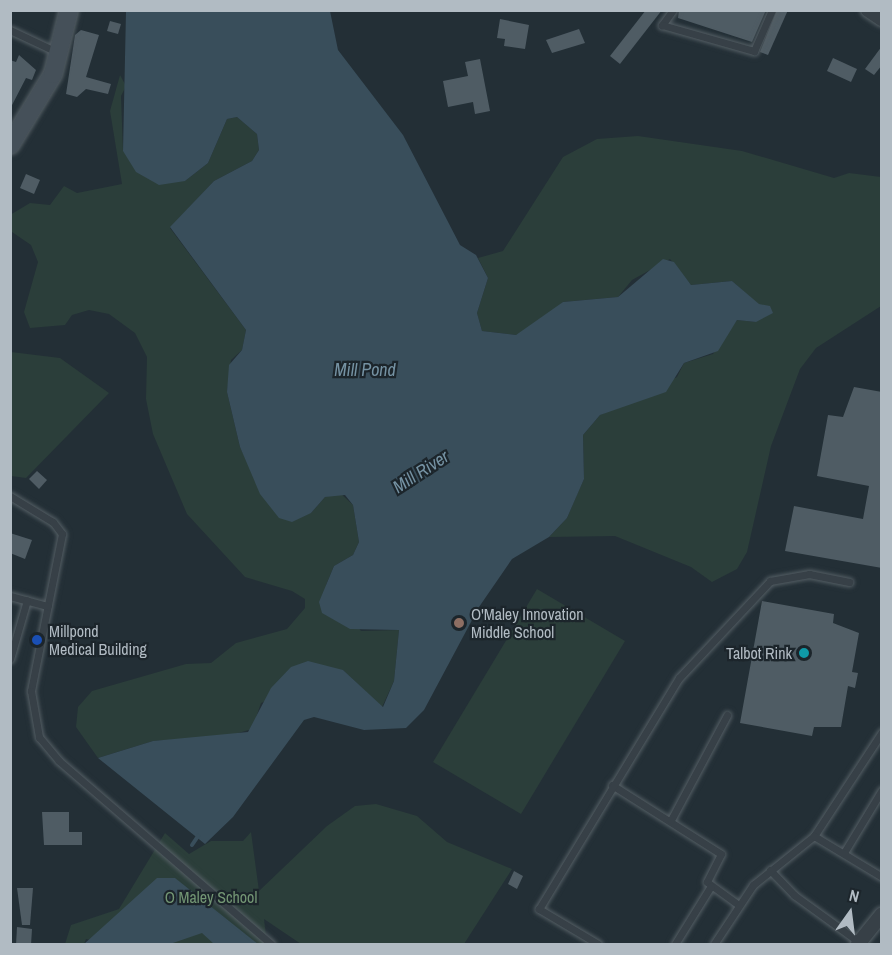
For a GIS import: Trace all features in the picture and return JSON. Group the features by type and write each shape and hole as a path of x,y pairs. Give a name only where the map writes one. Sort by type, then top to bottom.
{"main road":[{"path":"10,145 34,114 59,53 69,10"}],"street":[{"path":"868,10 882,19"},
{"path":"859,944 882,914"}],"lane":[{"path":"673,10 662,25 754,51 772,10"},
{"path":"10,30 59,53"},
{"path":"10,496 53,522 62,534 31,691 35,730 44,745 271,945"},
{"path":"598,945 539,909 612,785 679,678 770,581 809,574 849,582"},
{"path":"10,596 48,606"},
{"path":"10,659 27,600"},
{"path":"671,820 727,715"},
{"path":"714,945 737,904 770,870 814,836 882,732"},
{"path":"612,785 671,820 721,854 707,882 737,904"},
{"path":"845,851 882,790"},
{"path":"814,836 845,851 882,877"},
{"path":"770,870 794,895 859,944"},
{"path":"675,945 711,886"}],"green space":[{"path":"120,75 126,86 121,96 123,151 185,181 208,163 227,119 237,117 257,134 259,150 252,161 214,181 170,228 246,330 242,350 231,360 227,392 240,447 260,489 311,513 325,497 339,492 353,505 359,542 353,555 334,566 326,585 361,631 399,630 394,681 382,707 343,670 261,703 252,729 225,737 153,741 98,758 76,727 78,707 92,691 186,664 211,663 236,643 287,629 305,608 305,599 292,591 245,577 187,514 153,434 146,399 147,357 135,333 109,314 89,310 72,315 65,325 30,328 24,312 38,262 31,245 12,232 10,215 30,203 50,205 64,186 77,193 122,184 110,111"},
{"path":"638,136 742,151 834,178 849,173 881,177 881,306 816,348 800,369 771,446 747,552 737,569 712,582 691,567 615,536 549,537 567,518 584,479 583,435 600,415 677,377 684,363 713,354 737,320 756,322 759,305 732,281 691,285 670,259 632,280 618,297 563,302 528,332 516,335 482,331 477,313 488,278 478,258 503,251 563,157 597,139"},
{"path":"11,352 60,358 109,393 26,478 11,476"},
{"path":"537,589 625,641 521,814 433,762"},
{"name":"O Maley School","path":"376,804 417,816 447,842 512,869 464,944 301,944 264,919 267,944 108,944 86,939 84,944 65,944 71,925 119,909 165,833 189,854 211,841 243,841 251,832 259,891 327,826 355,806"}],"water":[{"name":"Mill Pond","path":"126,11 330,11 338,50 403,135 460,245 476,255 488,278 477,313 482,331 516,335 563,302 618,297 663,259 674,262 691,285 732,281 759,304 770,306 773,313 756,322 737,320 718,351 684,363 666,392 600,415 583,435 584,479 567,518 549,537 512,559 479,607 424,710 406,728 364,730 314,717 304,720 233,817 205,844 98,758 153,741 248,732 271,688 291,667 308,661 343,670 383,707 394,681 399,630 350,629 322,613 319,602 334,566 353,555 359,542 353,505 345,495 325,497 311,513 292,522 279,518 260,494 240,447 227,392 229,365 242,350 246,330 170,227 214,181 252,161 259,150 257,134 237,117 227,119 208,163 185,181 159,185 136,172 123,151"},
{"path":"157,878 175,878 258,944 214,944 202,933 170,944 84,944"}],"building":[{"path":"646,10 662,10 620,64 610,56"},
{"path":"679,10 766,10 752,42 678,18"},
{"path":"777,10 788,10 768,55 760,52"},
{"path":"500,19 529,25 525,49 504,46 505,39 497,38"},
{"path":"110,21 121,24 118,34 107,31"},
{"path":"579,29 585,43 552,53 546,40"},
{"path":"81,30 99,35 86,77 111,84 108,94 86,89 77,97 66,94 75,35"},
{"path":"882,46 882,65 874,75 865,69"},
{"path":"19,55 36,70 32,80 26,78 10,109 10,60 16,62"},
{"path":"833,58 857,69 851,82 827,71"},
{"path":"480,59 490,111 475,114 473,102 448,107 443,81 468,76 465,62"},
{"path":"26,174 40,180 34,194 20,188"},
{"path":"854,387 882,392 882,568 785,551 794,506 863,519 869,486 817,476 828,415 843,417"},
{"path":"37,471 47,480 39,489 29,479"},
{"path":"10,533 32,540 25,559 10,553"},
{"name":"Talbot Rink","path":"762,601 834,614 833,623 859,633 852,672 858,673 855,688 848,686 841,727 814,727 812,736 740,723"},
{"path":"42,812 69,812 69,832 82,832 82,845 44,845"},
{"path":"514,871 523,876 517,889 508,884"},
{"path":"17,888 33,888 30,925 22,925"},
{"path":"17,927 32,929 31,945 16,945"}],"waterway":[{"name":"Mill River","path":"192,845 198,836"}],"place":[{"name":"O'Maley Innovation Middle School","path":"459,623"},
{"name":"Millpond Medical Building","path":"37,640"},
{"name":"Talbot Rink","path":"804,653"}]}
